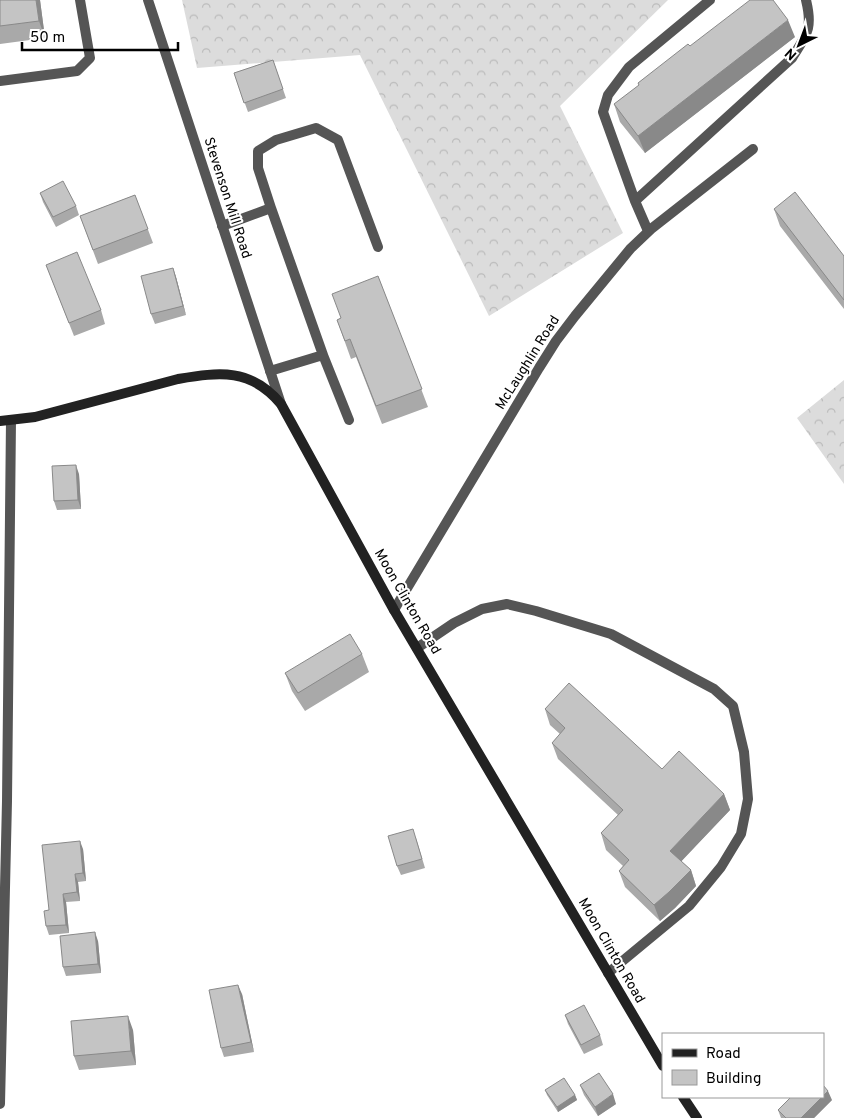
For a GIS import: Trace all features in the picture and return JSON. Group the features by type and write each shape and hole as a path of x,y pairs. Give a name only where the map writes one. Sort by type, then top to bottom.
{"street":[{"path":"0,81 77,70 90,58 80,0"},
{"name":"Stevenson Mill Road","path":"148,0 281,404"},
{"path":"648,231 635,201 603,112 608,95 630,67 710,0"},
{"path":"635,201 792,58 807,34 810,18 806,0"},
{"path":"349,420 323,355 271,208 258,168 258,151 276,140 316,128 338,140 378,247"},
{"name":"McLaughlin Road","path":"394,610 556,341 614,268 648,231 753,149"},
{"path":"222,226 271,208"},
{"path":"270,372 323,355"},
{"name":"Moon Clinton Road","path":"0,421 35,416 178,379 221,373 241,376 271,392 281,404 394,610 662,1064"},
{"path":"0,1104 7,801 11,420"},
{"path":"417,648 454,623 482,609 507,604 611,634 714,689 733,706 744,752 748,799 741,834 721,867 689,906 608,973"},
{"path":"684,1098 697,1118"}],"green space":[{"path":"182,0 668,0 560,106 623,233 489,316 360,55 197,68"},
{"path":"844,380 844,484 797,418"}],"building":[{"path":"0,0 36,0 39,21 0,26"},
{"path":"750,0 773,0 788,20 638,136 614,104 688,44 690,46"},
{"path":"273,60 283,89 244,103 234,73"},
{"path":"63,181 76,206 53,217 40,193"},
{"path":"795,192 844,256 844,300 774,209"},
{"path":"135,195 148,229 93,250 80,216"},
{"path":"77,252 101,310 69,323 46,265"},
{"path":"173,268 183,306 151,314 141,276"},
{"path":"378,276 422,389 376,406 350,339 345,341 337,320 341,318 332,294"},
{"path":"76,465 78,500 54,501 52,466"},
{"path":"350,634 362,654 298,693 285,673"},
{"path":"569,683 662,769 679,751 724,794 670,851 691,870 654,905 619,871 629,860 601,833 623,810 552,743 565,728 545,709"},
{"path":"413,829 422,859 397,866 388,836"},
{"path":"80,841 83,873 75,874 77,892 63,894 66,925 46,926 44,911 49,910 42,845"},
{"path":"95,932 98,964 63,967 60,936"},
{"path":"238,985 251,1042 221,1048 209,990"},
{"path":"584,1005 600,1035 581,1045 565,1015"},
{"path":"128,1016 131,1051 74,1056 71,1021"},
{"path":"599,1073 613,1094 595,1107 580,1085"},
{"path":"564,1078 575,1095 557,1107 545,1090"},
{"path":"824,1086 828,1091 824,1095"},
{"path":"790,1098 821,1098 801,1118 786,1118 778,1110"}]}
